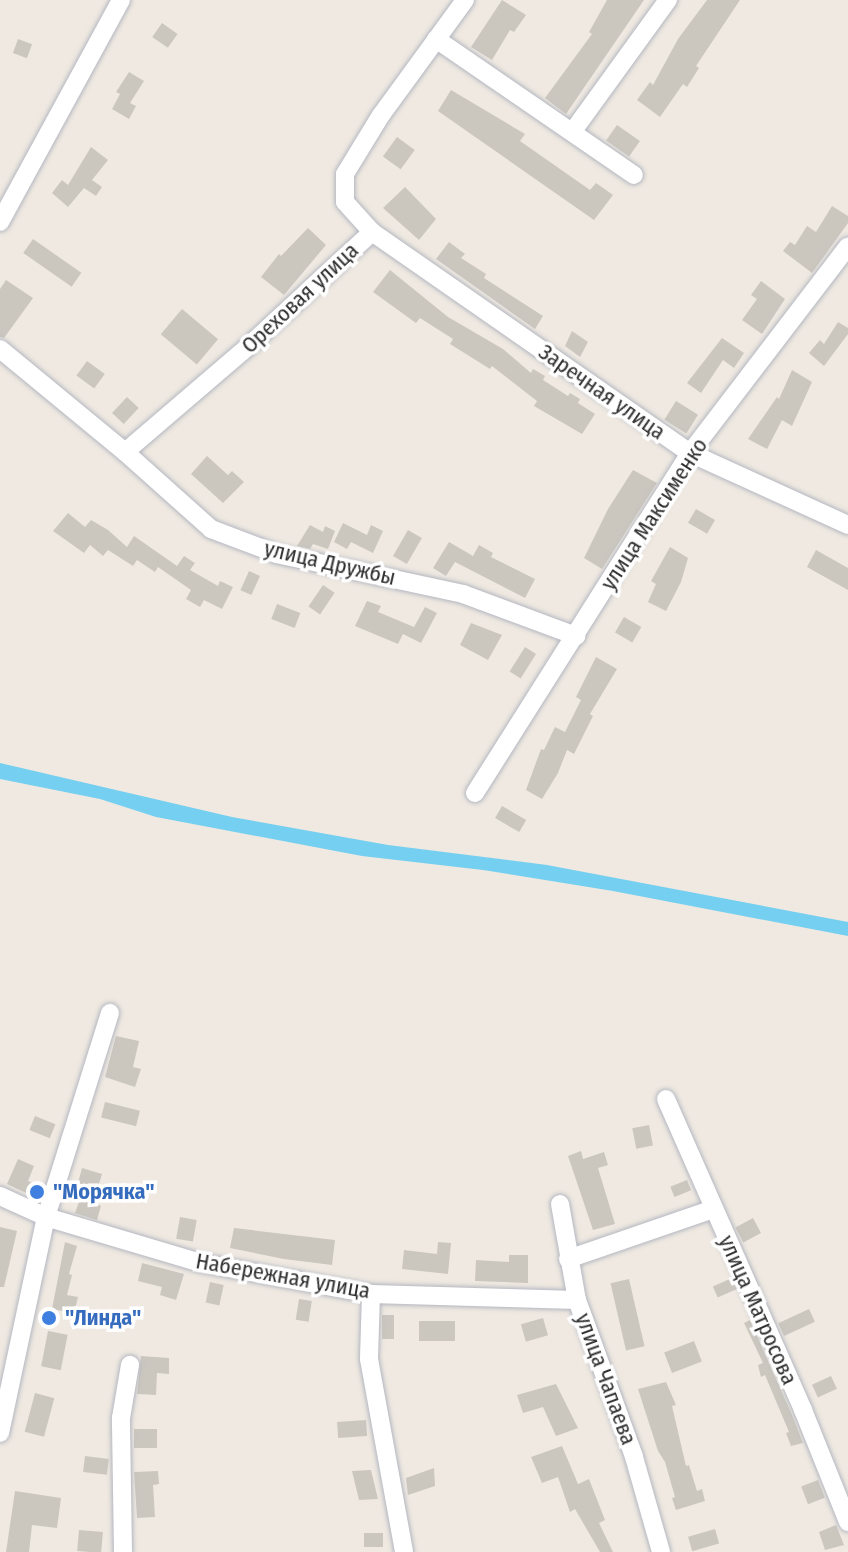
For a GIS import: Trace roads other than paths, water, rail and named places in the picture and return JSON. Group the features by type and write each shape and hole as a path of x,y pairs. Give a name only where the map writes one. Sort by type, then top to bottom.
{"street":[{"path":"0,222 121,0"},
{"name":"Ореховая улица","path":"125,452 251,344 372,232 345,202 345,174 381,115 465,0"},
{"path":"573,131 668,0"},
{"path":"436,39 634,175"},
{"name":"Заречная улица","path":"372,232 690,453 848,525"},
{"name":"улица Максименко","path":"475,793 690,453 848,246"},
{"name":"улица Дружбы","path":"0,349 125,452 211,529 277,554 463,594 576,636"},
{"path":"0,1431 46,1217 110,1013"},
{"name":"улица Матросова","path":"666,1099 803,1410 848,1522"},
{"name":"Набережная улица","path":"0,1196 46,1217 201,1263 371,1294 577,1300"},
{"name":"улица Чапаева","path":"560,1204 577,1300 634,1457 661,1552"},
{"path":"568,1259 713,1209"},
{"path":"371,1294 369,1359 404,1552"},
{"path":"123,1552 121,1418 130,1365"}],"water":[{"path":"0,763 232,817 388,845 547,865 848,922 848,936 613,891 483,870 362,856 156,817 100,799 0,779"}],"place":[{"name":"\"Морячка\"","path":"37,1192"},
{"name":"\"Линда\"","path":"49,1318"}]}
